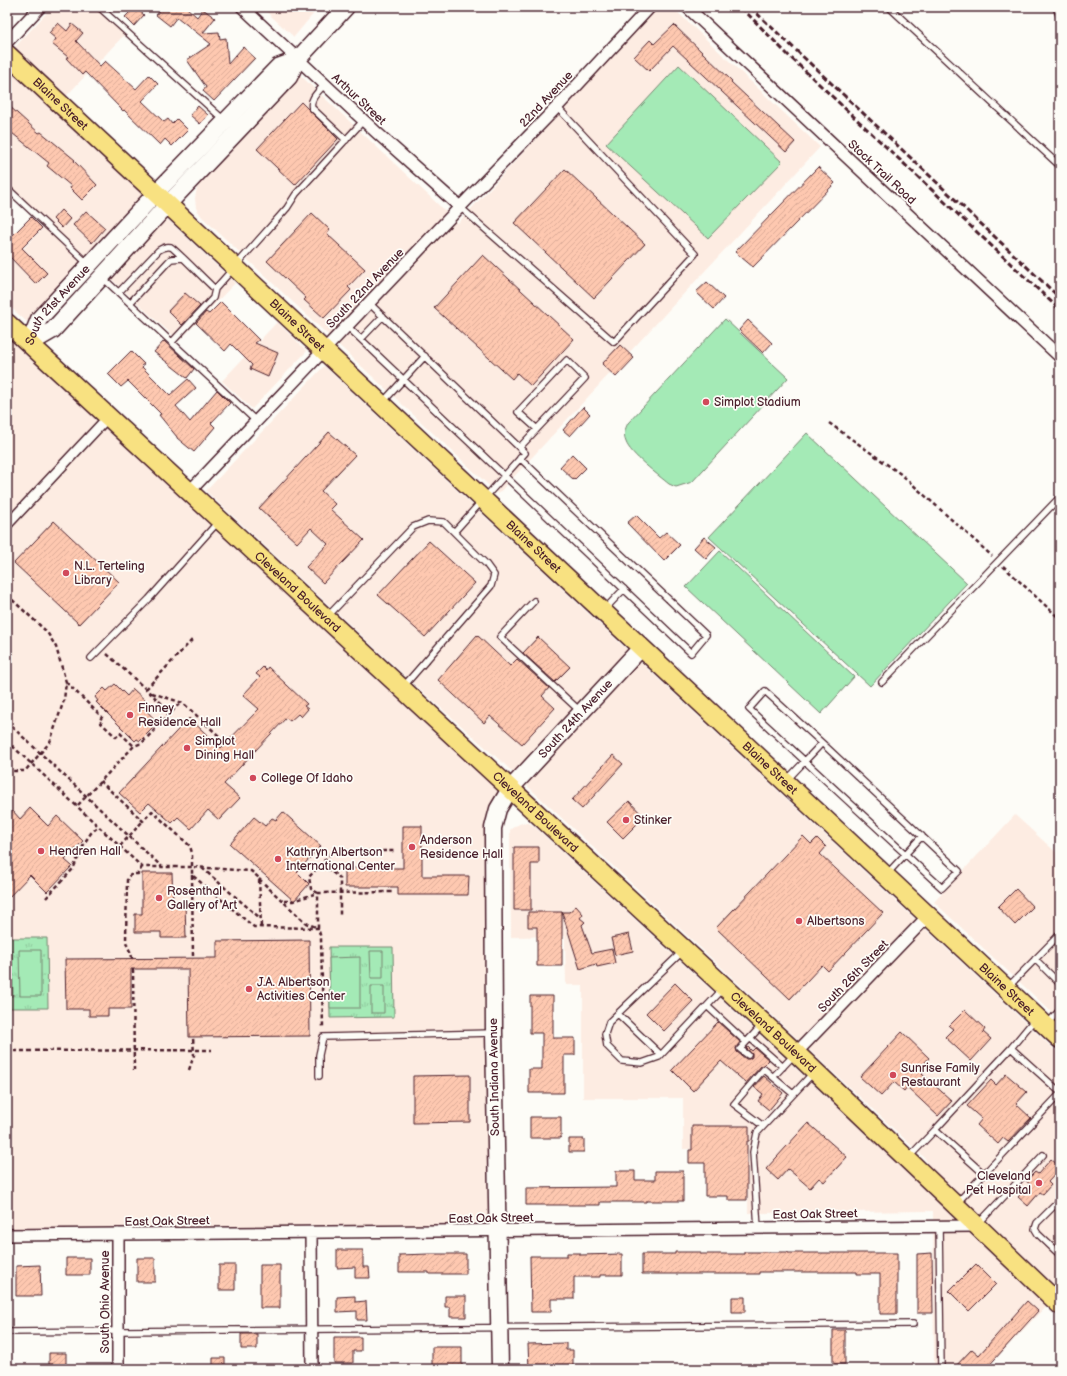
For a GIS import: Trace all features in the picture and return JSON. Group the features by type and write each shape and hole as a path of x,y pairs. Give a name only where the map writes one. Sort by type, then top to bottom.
{"main road":[{"name":"South 21st Avenue","path":"29,344 40,319 90,265 162,199 289,77 297,60 346,7"},
{"name":"Blaine Street","path":"7,54 1060,1039"},
{"name":"South 21st Avenue","path":"29,344 53,330 102,276 162,199 226,121 278,66 297,60"},
{"name":"Cleveland Boulevard","path":"7,323 796,1054 1060,1305"},
{"name":"South 24th Avenue","path":"510,789 641,648"},
{"name":"South Indiana Avenue","path":"500,1369 494,1033 493,828 498,809 510,789"}],"street":[{"path":"7,42 40,7"},
{"name":"22nd Avenue","path":"460,207 558,107 650,7"},
{"name":"Stock Trail Road","path":"687,7 1060,357"},
{"name":"Arthur Street","path":"250,9 297,60 460,207"},
{"name":"South 22nd Avenue","path":"189,492 460,207"},
{"path":"7,525 109,416"},
{"name":"South 26th Street","path":"796,1054 928,916"},
{"name":"East Oak Street","path":"7,1235 976,1226"},
{"path":"311,1232 312,1369"},
{"name":"South Ohio Avenue","path":"118,1234 118,1369"}],"lane":[{"path":"99,7 226,121"},
{"path":"889,7 1060,166"},
{"path":"1056,7 1060,18"},
{"path":"324,85 310,104 312,108 346,140"},
{"path":"460,207 614,342 695,254 558,107"},
{"path":"172,342 213,298 215,289 287,208 296,194 364,121"},
{"path":"7,188 90,265"},
{"path":"119,292 159,250 163,248 172,248 176,250 182,258 215,289"},
{"path":"130,302 171,259 182,258"},
{"path":"102,276 256,421"},
{"path":"369,302 525,452 454,532"},
{"path":"361,339 383,316"},
{"path":"347,326 691,653 706,635 520,458"},
{"path":"381,404 425,356"},
{"path":"520,447 585,378 567,360 518,412 536,429"},
{"path":"882,682 1060,497"},
{"path":"91,658 149,599 219,521"},
{"path":"326,619 413,527 428,521 444,522 486,564 494,575 491,586 401,689"},
{"path":"602,611 624,589"},
{"path":"534,601 500,637 581,712"},
{"path":"766,691 822,743 959,871 942,888 749,709 766,691"},
{"path":"784,782 822,743"},
{"path":"885,876 922,836"},
{"path":"1006,989 1060,934"},
{"path":"684,950 609,1022 605,1034 607,1046 622,1061 642,1063 659,1057 724,988"},
{"path":"1035,960 1060,984"},
{"path":"707,1006 783,1067"},
{"path":"906,1159 1011,1048 1041,1021 1060,1010"},
{"path":"618,1014 661,1054"},
{"path":"748,1055 740,1049 763,1024"},
{"path":"319,1076 319,1054 323,1037 494,1033"},
{"path":"955,1205 1060,1093 1011,1048"},
{"path":"774,1077 796,1054"},
{"path":"764,1126 734,1104 763,1068 793,1094"},
{"path":"758,1228 753,1152 757,1133 814,1072"},
{"path":"934,1130 984,1174"},
{"path":"976,1226 1043,1155"},
{"path":"1060,1200 1037,1223 1035,1229 1038,1234 1060,1255"},
{"path":"939,1226 941,1369"},
{"path":"7,1332 913,1324"}],"path":[{"path":"829,424 902,475 1060,619"},
{"path":"7,595 47,632 56,647 66,682 64,700 58,722 50,742 26,771 7,771"},
{"path":"146,689 192,640"},
{"path":"100,648 171,712"},
{"path":"66,682 102,717 99,720 116,737 120,733 134,746"},
{"path":"150,692 181,702 218,736"},
{"path":"78,805 134,746 142,743 181,702"},
{"path":"7,722 162,867"},
{"path":"7,740 142,866 192,867 252,871 306,923 318,928"},
{"path":"100,781 143,821"},
{"path":"120,846 152,811 190,846 192,853 193,958"},
{"path":"46,898 73,869 85,842 91,833 99,826"},
{"path":"318,893 311,890 309,877 334,851 396,851"},
{"path":"321,864 340,878 340,915"},
{"path":"132,959 132,953 126,941 127,880 128,876 138,874 142,866"},
{"path":"201,868 260,918"},
{"path":"192,875 254,927 318,928"},
{"path":"259,878 261,927"},
{"path":"283,901 293,901 318,893 393,892"},
{"path":"318,893 318,928 321,938 323,1037"},
{"path":"132,970 134,1070"},
{"path":"189,1070 194,1055 193,1037"},
{"path":"7,1051 212,1050"}],"shaded area":[{"path":"52,7 96,7 125,34 53,110 145,196 27,322 7,304 7,266 44,227 7,192 7,56"},
{"path":"261,7 319,7 294,37"},
{"path":"658,7 672,7 820,147 498,494 202,217 196,208 195,198 197,188 201,180 300,75 458,223"},
{"path":"166,218 235,283 179,341 110,278"},
{"path":"277,322 307,351 252,409 222,381"},
{"name":"College Of Idaho","path":"7,323 510,789 498,809 497,1230 7,1235"},
{"path":"324,366 1060,1055 1060,1292 930,1168 924,1157 502,762 414,684 206,491"},
{"path":"1015,815 1060,856 1060,1020 934,902"},
{"path":"522,823 529,823 535,827 1049,1303 986,1369 934,1369 933,1211 748,1213 748,1149 683,1149 683,1098 583,1098 583,985 566,985 565,936 511,937 510,830"}],"green space":[{"path":"679,65 782,162 708,238 606,144"},
{"name":"Simplot Stadium","path":"725,319 788,378 692,482 676,487 669,484 633,452 625,439 625,430 628,423"},
{"path":"807,433 967,583 870,686 709,537"},
{"path":"720,551 854,677 821,714 686,587"},
{"path":"7,938 47,938 48,1008 7,1008"},
{"path":"329,947 393,947 394,1017 330,1018"},
{"path":"7,950 12,950 13,996 7,996"},
{"path":"19,950 41,950 41,996 20,996"},
{"path":"370,951 383,951 383,978 371,978"},
{"path":"360,957 360,1008 330,1008 329,958"},
{"path":"371,986 384,986 384,1013 371,1013"}],"building":[{"path":"135,7 144,15 134,26 125,17"},
{"path":"163,7 186,7 197,17 203,9 215,18 203,33 219,32 220,39 226,38 228,64 243,47 255,58 214,101 203,91 206,87 187,60 211,44 177,17 170,26 156,15"},
{"path":"58,23 67,31 72,24 83,33 76,41 100,66 105,61 136,89 149,75 158,84 142,101 164,122 168,119 172,124 177,119 188,130 172,146 165,139 160,145 124,110 123,111 85,72 82,75 66,58 68,57 52,44 56,39 49,33"},
{"path":"674,25 732,81 731,82 795,142 786,152 673,46 649,71 634,57 650,40 654,44"},
{"path":"301,102 338,139 295,185 257,149"},
{"path":"7,104 39,133 41,132 75,160 74,161 97,185 82,200 70,188 71,186 47,166 49,163 7,129"},
{"path":"198,106 208,115 200,124 190,115"},
{"path":"818,167 835,183 753,267 735,252"},
{"path":"565,169 645,244 594,298 514,223"},
{"path":"61,210 70,219 62,228 53,219"},
{"path":"86,211 105,228 92,243 73,225"},
{"path":"312,213 330,230 327,234 365,269 348,287 351,290 324,318 304,300 306,298 267,261"},
{"path":"31,217 42,228 22,248 47,273 36,284 7,254 7,230 12,236"},
{"path":"483,255 574,339 531,386 517,373 512,379 434,308"},
{"path":"707,282 724,298 714,309 696,292"},
{"path":"185,293 200,306 182,325 168,311"},
{"path":"221,302 259,340 255,343 278,353 268,377 250,369 252,365 231,344 225,351 196,323 206,312 209,314"},
{"path":"748,320 772,343 763,353 739,330"},
{"path":"164,341 194,369 187,378 154,352"},
{"path":"620,345 634,358 616,377 602,364"},
{"path":"131,351 144,364 141,366 170,395 188,379 196,388 176,406 190,422 217,390 230,403 211,423 215,427 194,452 177,438 159,415 161,414 128,381 121,387 108,374"},
{"path":"583,407 590,414 570,436 563,430"},
{"path":"329,432 355,455 321,491 335,504 330,509 364,540 323,583 306,567 328,544 311,528 297,543 259,508"},
{"path":"572,454 586,468 574,480 560,467"},
{"path":"636,515 659,538 666,532 680,545 664,561 627,523"},
{"name":"N.L. Terteling Library","path":"54,521 119,582 79,624 14,563"},
{"path":"704,537 716,547 706,559 694,548"},
{"path":"429,541 475,583 425,637 378,595"},
{"path":"477,635 510,666 517,659 549,688 542,696 555,708 522,744 490,716 484,723 438,680"},
{"path":"538,637 570,667 555,682 523,653"},
{"name":"Simplot Dining Hall","path":"263,667 266,670 268,667 307,704 304,706 308,709 301,717 298,714 290,721 286,718 224,784 240,798 219,820 208,810 191,829 178,817 172,823 149,803 140,812 119,793 189,718 221,748 259,709 243,695 260,677 256,674"},
{"name":"Finney Residence Hall","path":"115,684 127,696 133,689 147,702 143,707 158,723 140,741 137,739 135,741 96,702 98,701 95,697 104,688 107,691"},
{"path":"613,755 623,764 582,809 572,800"},
{"name":"Stinker","path":"629,801 644,817 623,838 607,822"},
{"name":"Hendren Hall","path":"30,808 48,826 57,816 83,841 65,860 72,866 47,892 30,875 7,899 7,817 13,811 20,819"},
{"name":"Kathryn Albertson International Center","path":"283,812 321,846 297,872 309,884 294,901 230,844 254,817 265,826 272,818 276,820"},
{"name":"Anderson Residence Hall","path":"403,826 422,826 422,876 469,876 468,895 398,895 398,887 345,887 345,868 403,868"},
{"name":"Albertsons","path":"803,836 811,844 817,838 826,847 820,854 883,913 828,971 822,965 790,999 716,928"},
{"path":"514,847 539,847 539,864 531,864 531,910 514,910"},
{"path":"142,873 172,873 173,904 185,904 186,938 161,938 161,932 135,932 135,914 142,914"},
{"path":"1016,889 1033,907 1015,925 998,907"},
{"path":"576,906 583,914 580,918 585,922 582,925 592,953 612,949 615,963 597,967 596,964 580,969 562,912 569,912"},
{"path":"528,912 562,912 562,966 537,966 537,927 528,927"},
{"path":"629,934 633,951 615,955 611,938"},
{"name":"J.A. Albertson Activities Center","path":"309,940 310,1036 189,1037 188,969 131,969 131,1009 108,1009 108,1016 89,1016 89,1009 66,1009 65,959 217,958 217,941"},
{"path":"675,983 693,1001 664,1031 646,1013"},
{"path":"530,996 553,996 553,1038 575,1038 575,1055 564,1055 564,1093 529,1093 529,1069 542,1069 542,1033 530,1033"},
{"path":"965,1010 985,1029 983,1032 991,1039 971,1061 945,1037 953,1029 949,1026"},
{"path":"718,1022 740,1042 736,1048 737,1052 746,1059 752,1057 752,1054 746,1048 748,1047 752,1051 755,1048 769,1060 761,1066 746,1083 721,1061 693,1091 672,1070"},
{"name":"Sunrise Family Restaurant","path":"902,1032 929,1058 924,1064 928,1067 922,1074 952,1101 938,1116 907,1087 904,1091 894,1082 881,1096 860,1077"},
{"path":"1006,1074 1027,1092 1016,1104 1031,1118 1008,1142 1003,1138 998,1144 977,1125 982,1119 967,1106 991,1080 996,1085"},
{"path":"470,1075 470,1122 413,1123 413,1076"},
{"path":"764,1076 783,1093 769,1110 758,1101 763,1094 754,1087"},
{"path":"530,1117 561,1117 561,1138 530,1138"},
{"path":"808,1123 847,1157 824,1182 819,1178 810,1188 788,1169 778,1180 766,1169"},
{"path":"692,1126 749,1126 749,1141 747,1141 747,1200 728,1200 728,1196 705,1196 705,1163 689,1163 689,1150 692,1150"},
{"path":"569,1139 584,1139 584,1152 569,1152"},
{"name":"Cleveland Pet Hospital","path":"1051,1159 1060,1167 1060,1169 1048,1182 1051,1185 1043,1194 1040,1192 1028,1206 1018,1197 1030,1184 1026,1181 1035,1172 1038,1174"},
{"path":"616,1171 635,1171 635,1180 655,1180 655,1171 683,1171 683,1201 600,1202 600,1205 526,1205 526,1188 616,1187"},
{"path":"337,1250 363,1250 363,1267 369,1267 370,1278 355,1278 355,1267 337,1268"},
{"path":"675,1252 700,1252 700,1254 744,1254 744,1252 897,1253 897,1314 880,1314 880,1274 857,1274 857,1272 759,1272 759,1274 642,1274 642,1254 675,1254"},
{"path":"567,1253 580,1253 580,1255 622,1254 622,1275 574,1277 574,1299 551,1299 551,1312 531,1312 530,1256 567,1256"},
{"path":"932,1253 933,1313 917,1313 917,1254"},
{"path":"466,1254 466,1274 399,1272 399,1255"},
{"path":"66,1258 90,1258 90,1275 66,1275"},
{"path":"137,1258 155,1258 155,1282 137,1282"},
{"path":"976,1264 996,1284 969,1311 949,1291"},
{"path":"40,1265 41,1296 16,1296 16,1266"},
{"path":"219,1265 235,1265 235,1290 219,1290"},
{"path":"260,1265 280,1265 280,1308 260,1308"},
{"path":"355,1296 355,1302 366,1301 367,1320 357,1320 357,1311 337,1312 337,1297"},
{"path":"445,1296 466,1296 466,1317 450,1317 450,1307 445,1307"},
{"path":"732,1297 745,1297 745,1312 732,1312"},
{"path":"1027,1301 1038,1311 986,1369 953,1369 972,1349 979,1355"},
{"path":"833,1330 845,1330 845,1364 833,1364"},
{"path":"241,1334 257,1334 257,1349 241,1349"},
{"path":"334,1337 361,1337 361,1351 353,1351 353,1363 334,1363"},
{"path":"566,1343 566,1350 573,1350 573,1368 529,1369 528,1344"},
{"path":"432,1347 462,1347 462,1369 432,1369"},
{"path":"49,1353 66,1353 66,1366 49,1366"},
{"path":"213,1358 225,1358 225,1369 213,1369"}],"railway":[{"path":"741,7 788,55 1060,310"},
{"path":"750,7 1060,298"}],"place":[{"name":"Simplot Stadium","path":"706,402"},
{"name":"N.L. Terteling Library","path":"66,573"},
{"name":"Finney Residence Hall","path":"130,715"},
{"name":"Simplot Dining Hall","path":"187,748"},
{"name":"College Of Idaho","path":"253,778"},
{"name":"Stinker","path":"626,820"},
{"name":"Anderson Residence Hall","path":"412,847"},
{"name":"Hendren Hall","path":"41,851"},
{"name":"Kathryn Albertson International Center","path":"278,859"},
{"name":"Rosenthal Gallery of Art","path":"159,898"},
{"name":"Albertsons","path":"799,921"},
{"name":"J.A. Albertson Activities Center","path":"249,989"},
{"name":"Sunrise Family Restaurant","path":"893,1075"},
{"name":"Cleveland Pet Hospital","path":"1039,1183"}]}
